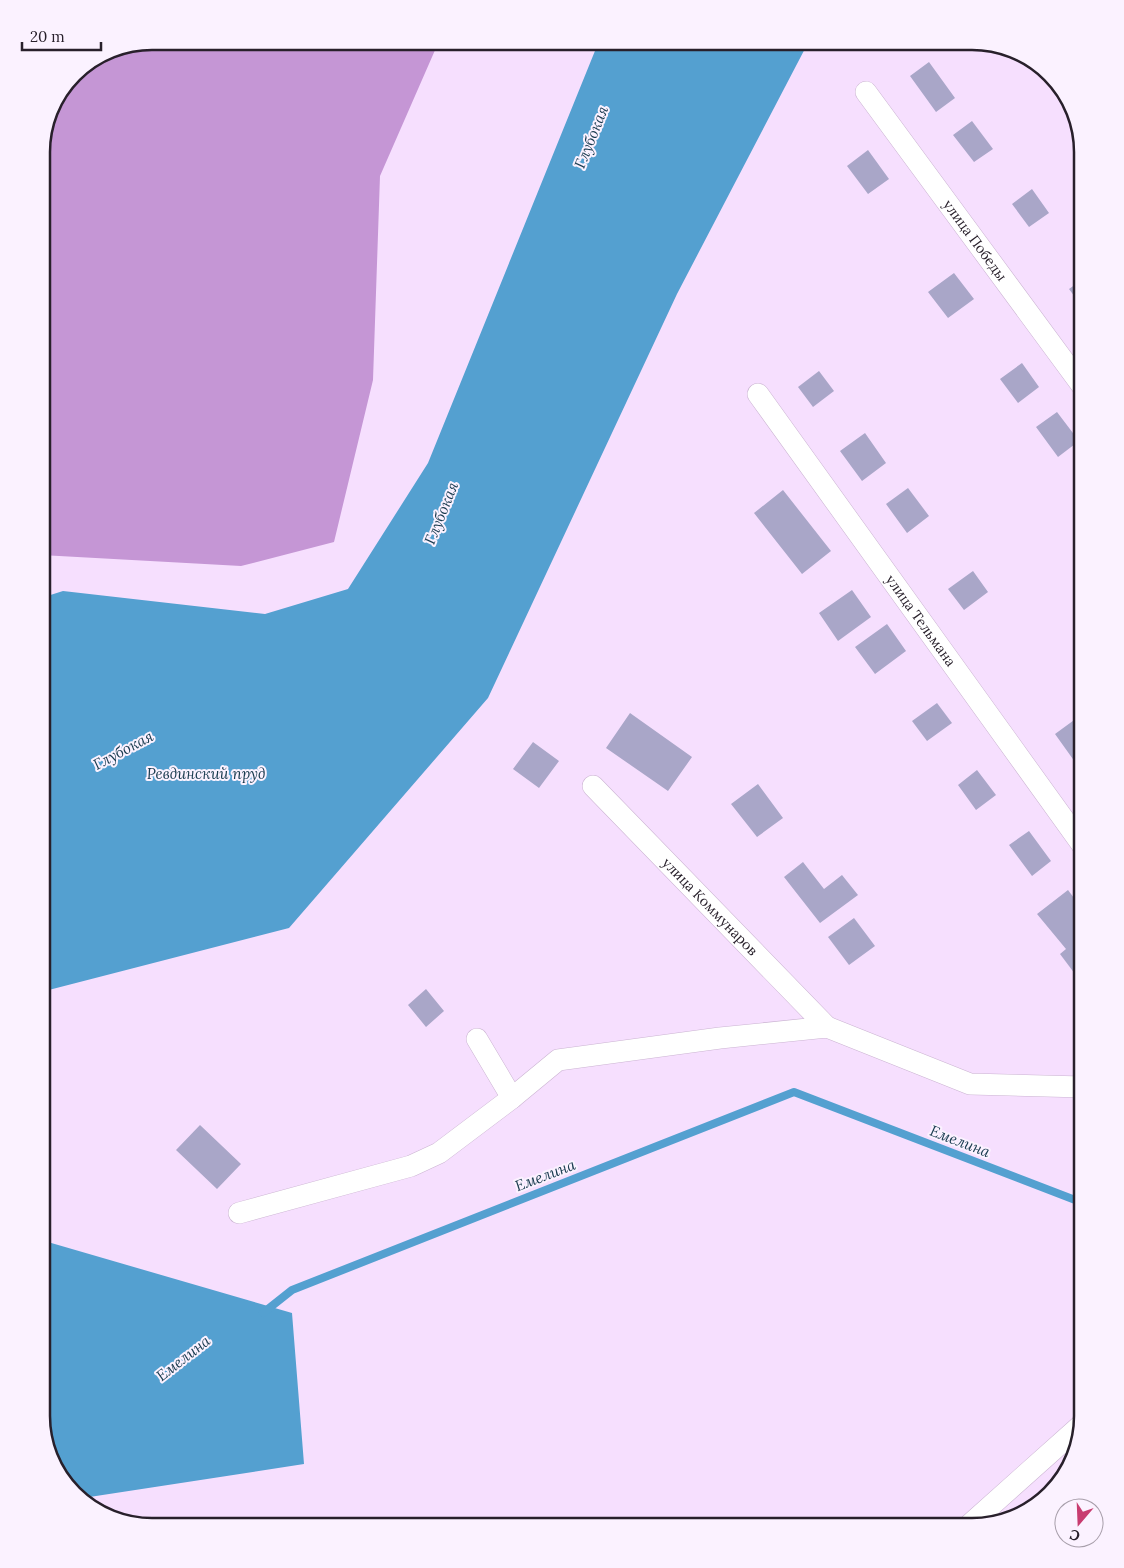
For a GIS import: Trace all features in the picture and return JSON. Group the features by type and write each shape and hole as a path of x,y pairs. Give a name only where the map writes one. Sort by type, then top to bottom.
{"street":[{"name":"улица Победы","path":"866,92 1074,375"},
{"name":"улица Тельмана","path":"758,394 1074,833"},
{"name":"улица Коммунаров","path":"593,786 827,1027"},
{"path":"239,1213 411,1166 438,1153 512,1098 558,1060 827,1027 970,1084 1074,1086"},
{"path":"477,1039 512,1098"},
{"path":"978,1518 1072,1433"}],"shaded area":[{"path":"152,50 435,50 380,176 373,380 334,542 241,566 50,555 50,146 53,126 67,96 85,75 107,61 126,53"}],"water":[{"name":"Ревдинский пруд","path":"595,50 804,50 677,294 488,698 289,928 50,990 50,595 63,591 265,614 348,589 428,463"},
{"path":"50,1243 292,1313 304,1464 90,1497 71,1478 53,1442 50,1416"}],"building":[{"path":"929,62 955,98 936,112 910,76"},
{"path":"972,121 993,149 974,162 953,135"},
{"path":"868,150 889,179 868,194 847,166"},
{"path":"1032,189 1049,213 1029,227 1012,204"},
{"path":"954,273 974,299 948,318 928,292"},
{"path":"1074,285 1074,296 1069,289"},
{"path":"1022,363 1039,387 1018,403 1000,379"},
{"path":"819,371 834,391 813,407 798,387"},
{"path":"1057,412 1074,434 1074,445 1058,457 1036,427"},
{"path":"865,433 886,463 862,481 840,451"},
{"path":"908,488 929,516 907,533 886,504"},
{"path":"783,490 831,551 802,574 754,513"},
{"path":"973,571 988,592 964,610 948,589"},
{"path":"852,590 871,617 838,641 819,613"},
{"path":"887,624 906,651 875,674 855,647"},
{"path":"937,703 952,723 927,741 912,721"},
{"path":"630,713 692,757 668,791 606,748"},
{"path":"1074,720 1074,761 1055,734"},
{"path":"533,742 559,761 539,788 513,769"},
{"path":"977,770 996,795 976,810 958,785"},
{"path":"758,784 783,818 757,837 731,804"},
{"path":"1029,831 1051,861 1032,876 1009,845"},
{"path":"803,862 824,889 842,875 858,895 820,923 784,877"},
{"path":"1068,890 1074,898 1074,973 1060,954 1066,949 1037,914"},
{"path":"854,918 875,946 849,965 828,937"},
{"path":"426,989 444,1011 426,1027 408,1005"},
{"path":"200,1125 241,1164 217,1189 176,1150"}],"waterway":[{"name":"Емелина","path":"263,1313 292,1290 794,1092 1074,1200"}],"water label":[{"name":"Глубокая","path":"591,137"},
{"name":"Глубокая","path":"441,513"},
{"name":"Глубокая","path":"123,750"}]}
